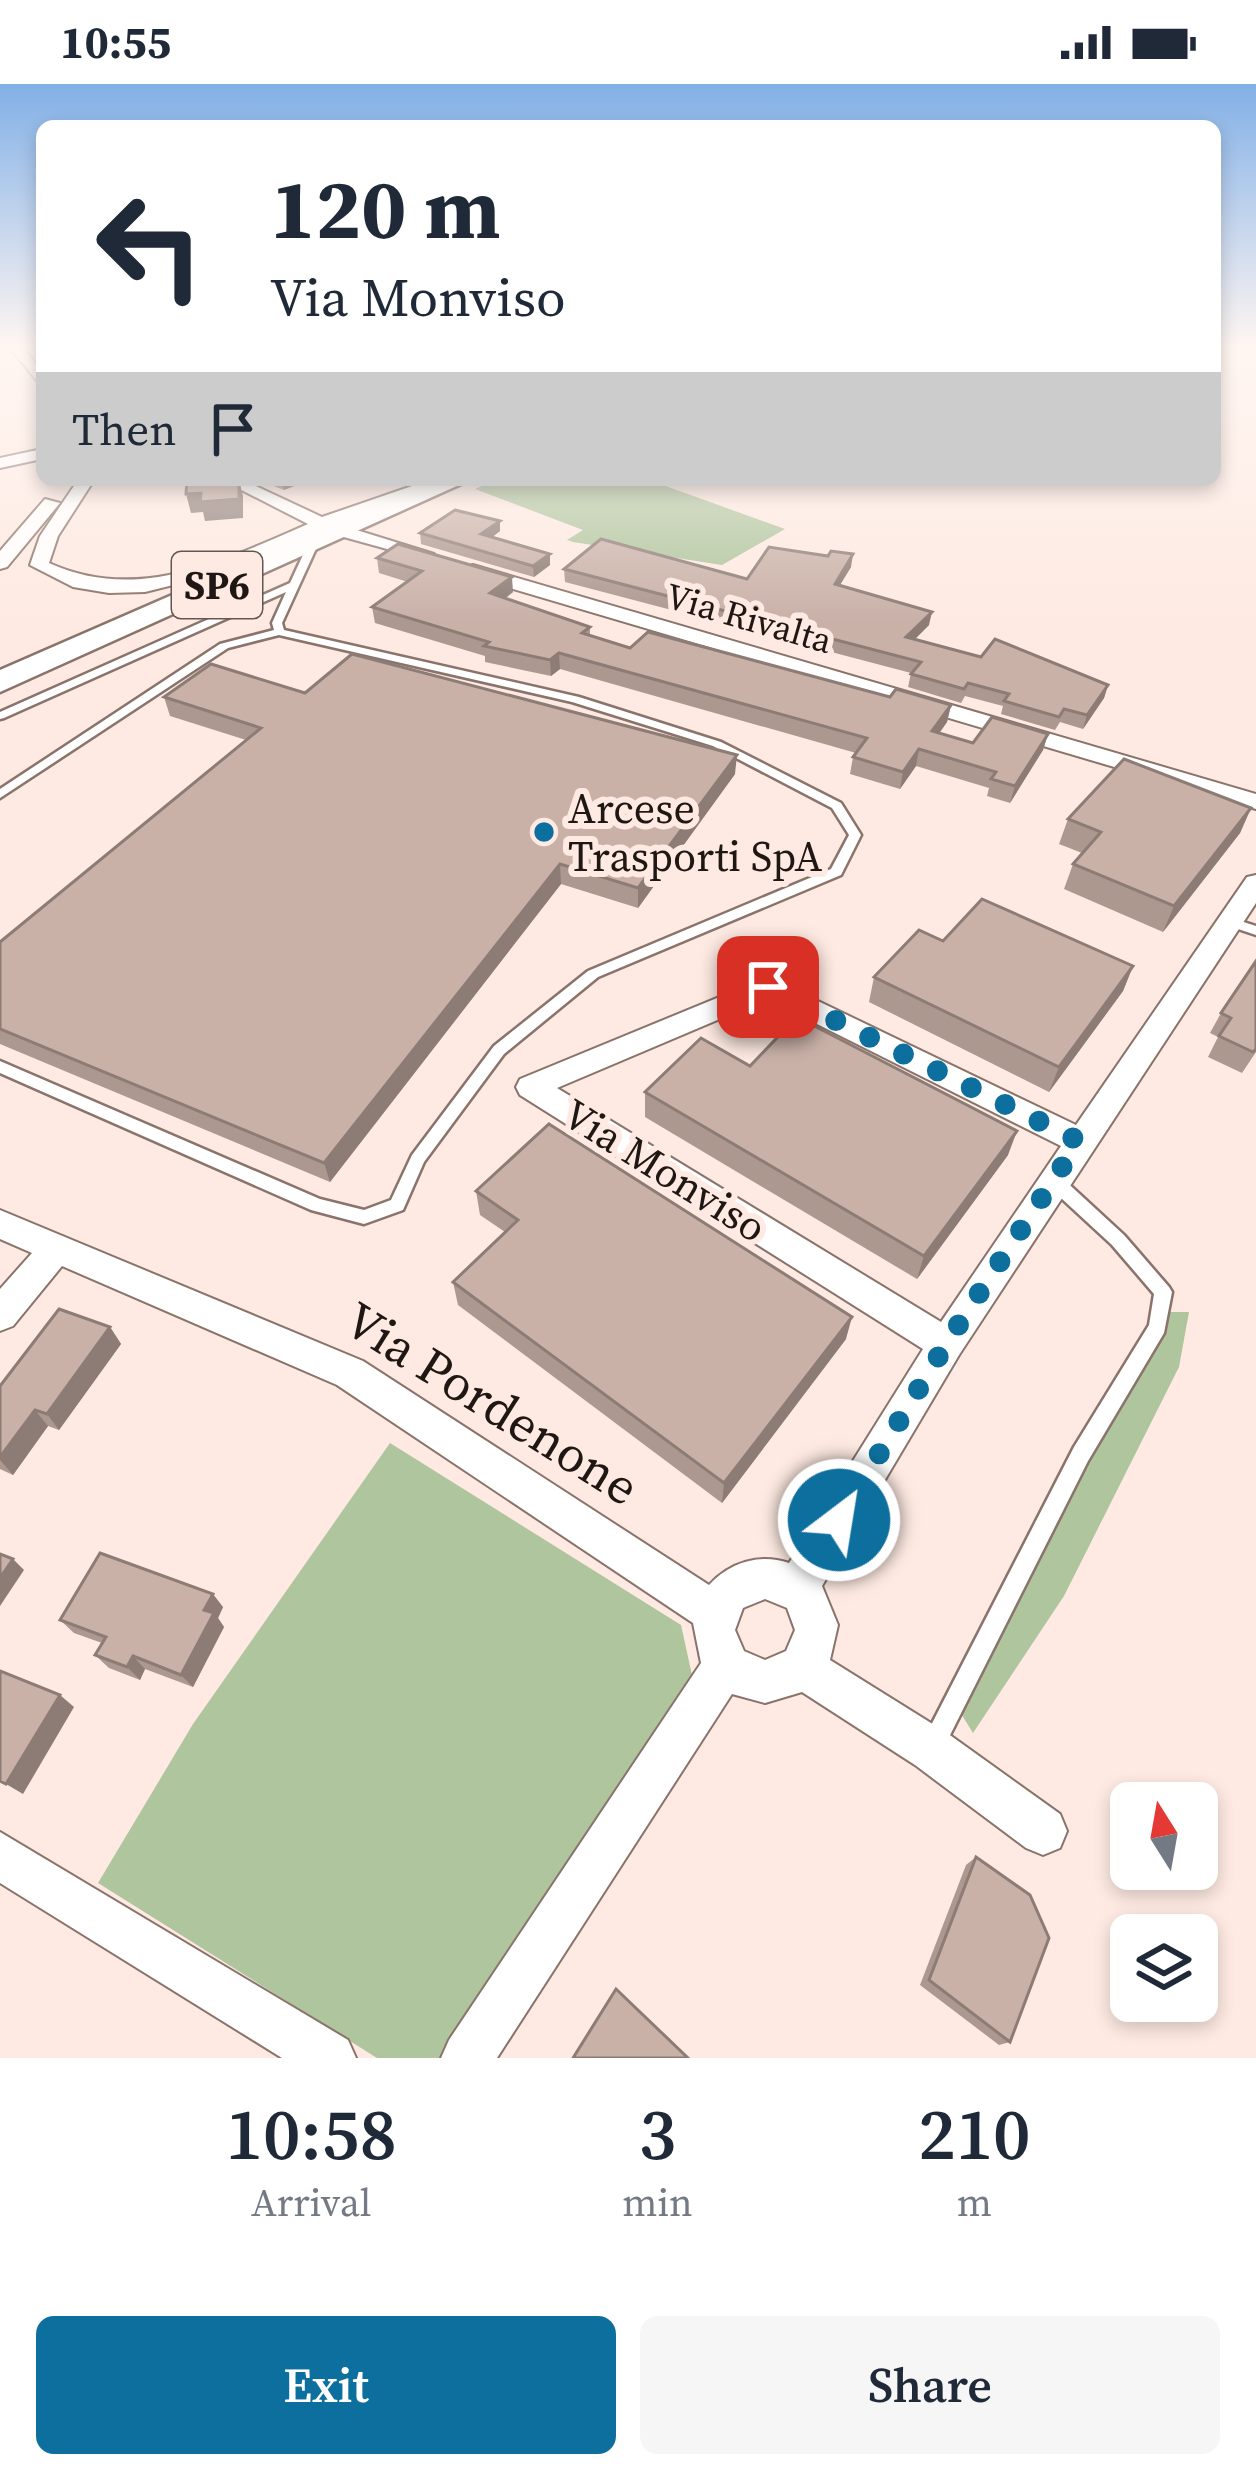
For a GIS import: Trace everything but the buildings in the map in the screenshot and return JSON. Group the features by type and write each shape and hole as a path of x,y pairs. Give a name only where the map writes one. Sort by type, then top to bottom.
{"main road":[{"name":"SP6","path":"0,682 315,534 440,486"}],"street":[{"path":"0,463 36,455"},
{"path":"0,562 46,511 61,486"},
{"path":"82,486 40,554 39,565 65,581 112,589 163,583 315,534"},
{"name":"Via Rivalta","path":"239,486 315,534 1256,802"},
{"path":"796,1591 946,1344 1079,1141 1244,926 1256,884"},
{"name":"Via Monviso","path":"946,1344 531,1087 768,987 1079,1141"},
{"name":"Via Pordenone","path":"0,1224 350,1372 716,1613"},
{"path":"0,1315 57,1247"},
{"path":"765,1577 796,1591 807,1604 816,1638 803,1668 790,1679 757,1682 727,1663 714,1630 722,1597 749,1578 765,1577"},
{"path":"467,2058 727,1663"},
{"path":"803,1668 931,1749 1043,1831"},
{"path":"0,1856 330,2058"}],"lane":[{"path":"279,632 277,622 315,534"},
{"path":"0,716 294,585"},
{"path":"0,794 224,646 279,632 575,699 717,744 837,806 855,835 836,872 593,974 499,1050 418,1159 397,1205 364,1216 316,1205 0,1067"},
{"path":"931,1749 1081,1454 1158,1327 1163,1292 1118,1240 1054,1180"}],"green space":[{"path":"666,486 785,529 722,565 573,542 567,540 583,530 475,489"},
{"path":"1164,1312 1189,1312 1179,1367 1064,1596 973,1733 960,1712"},
{"path":"390,1443 681,1625 692,1675 442,2058 377,2058 98,1883 193,1724"}],"place":[{"name":"Arcese Trasporti SpA","path":"544,832"}],"route":[{"path":"768,987 1079,1141 946,1344 839,1520"}]}
